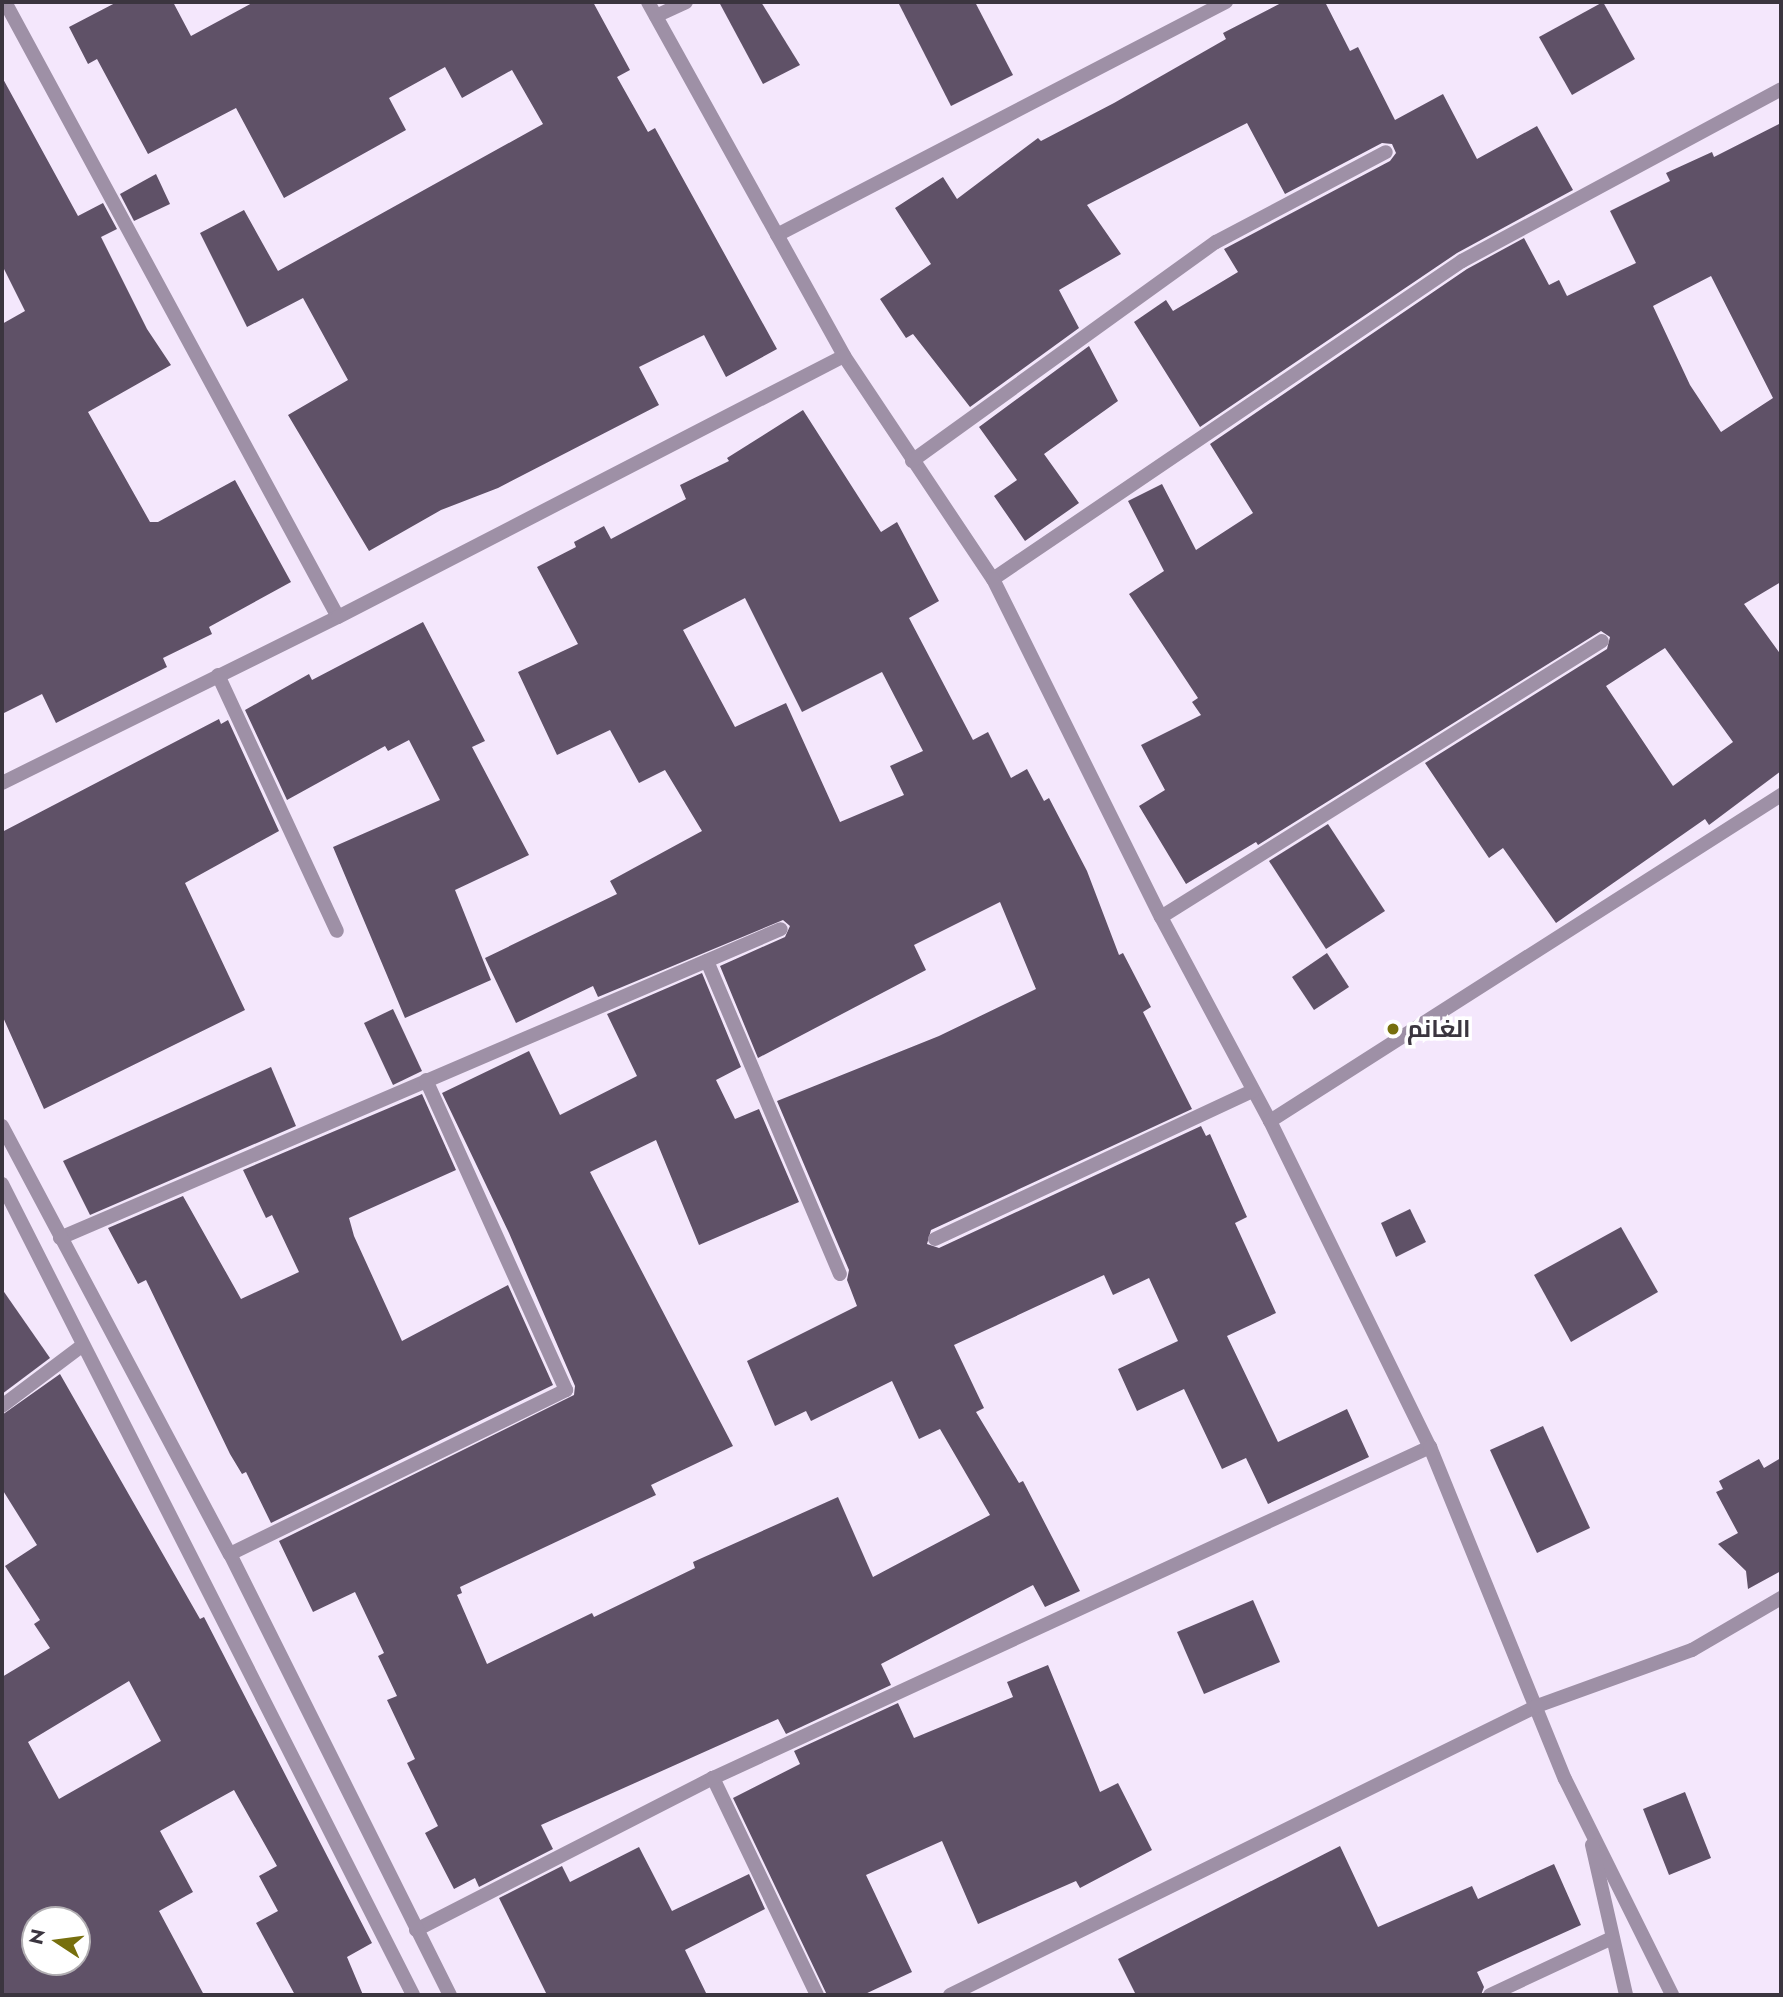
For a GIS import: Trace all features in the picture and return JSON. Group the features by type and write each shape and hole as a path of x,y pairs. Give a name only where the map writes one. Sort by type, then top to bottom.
{"street":[{"path":"5,2 338,617"},
{"path":"648,2 844,356 992,579 1161,917 1270,1121 1430,1447 1587,1823 1672,1995"},
{"path":"656,16 686,2"},
{"path":"777,235 1226,2"},
{"path":"992,579 1462,261 1781,89"},
{"path":"912,461 1216,242 1386,152"},
{"path":"2,783 338,617 844,356"},
{"path":"1161,917 1602,641"},
{"path":"218,675 337,931"},
{"path":"1270,1121 1781,795"},
{"path":"60,1238 781,929"},
{"path":"707,961 840,1274"},
{"path":"230,1554 566,1390 426,1080"},
{"path":"935,1238 1253,1091"},
{"path":"2,1126 230,1554 450,1995"},
{"path":"2,1184 413,1995"},
{"path":"2,1406 83,1345"},
{"path":"416,1930 713,1778 1430,1447"},
{"path":"950,1995 1537,1706 1692,1650 1781,1598"},
{"path":"713,1778 817,1995"},
{"path":"1587,1823 1626,1995"},
{"path":"1490,1995 1612,1938"}],"building":[{"path":"117,2 173,2 191,36 254,2 593,2 630,70 617,77 648,132 655,128 777,349 726,377 704,335 639,367 659,405 498,488 441,510 369,551 288,415 348,380 303,298 247,327 200,233 244,210 278,271 543,124 512,70 462,98 445,67 389,98 406,130 284,198 236,108 148,154 97,59 88,64 69,27"},
{"path":"719,2 761,2 800,65 763,84"},
{"path":"898,2 975,2 1013,75 951,106"},
{"path":"1283,2 1325,2 1350,51 1358,47 1395,120 1443,94 1477,159 1537,126 1573,190 1457,253 1200,427 1134,322 1166,300 1173,311 1238,272 1224,249 1390,161 1396,153 1392,144 1382,143 1285,194 1247,123 1087,205 1121,254 1059,290 1079,328 970,407 913,334 906,338 880,299 931,264 895,208 943,177 957,199 1038,138 1041,141 1114,103 1226,39 1223,33"},
{"path":"1603,2 1635,59 1572,95 1539,37"},
{"path":"2,77 78,216 103,203 117,229 101,237 147,329 171,365 88,412 150,522 158,522 235,480 291,582 209,627 212,634 163,658 167,667 56,723 42,694 2,714 2,324 25,311 2,265"},
{"path":"1781,123 1781,582 1744,604 1781,655 1781,771 1709,825 1705,819 1556,923 1503,848 1489,858 1425,763 1607,649 1610,637 1601,631 1258,845 1256,842 1186,884 1139,806 1165,790 1141,745 1201,715 1192,702 1198,698 1129,594 1164,571 1128,501 1162,484 1196,550 1253,513 1210,444 1467,269 1524,238 1549,285 1559,280 1567,296 1636,263 1610,211 1670,181 1666,173 1712,152 1714,157","holes":["1711,276 1773,398 1721,432 1690,385 1653,306","1665,648 1733,742 1673,786 1606,686"]},
{"path":"156,174 170,204 134,221 120,194"},
{"path":"1089,346 1118,401 1044,454 1079,503 1025,541 994,496 1017,480 979,427"},
{"path":"803,410 881,532 897,522 939,601 909,618 973,740 988,732 1011,778 1027,769 1044,801 1049,798 1087,871 1119,955 1123,953 1151,1007 1143,1012 1192,1109 931,1230 927,1244 939,1248 1201,1126 1206,1136 1210,1134 1247,1217 1235,1223 1276,1313 1227,1336 1278,1442 1347,1409 1369,1457 1268,1504 1246,1458 1222,1469 1184,1389 1137,1411 1118,1369 1178,1341 1149,1278 1113,1295 1104,1275 954,1345 984,1408 976,1412 1019,1483 1023,1481 1080,1591 1045,1607 1033,1585 881,1664 891,1685 786,1734 778,1719 541,1825 553,1849 479,1887 475,1878 454,1889 425,1833 438,1826 407,1763 415,1759 387,1700 397,1696 378,1656 384,1653 355,1592 313,1612 279,1541 574,1395 575,1386 509,1233 442,1093 529,1051 560,1115 637,1076 607,1014 702,973 741,1067 716,1080 735,1119 759,1109 799,1202 699,1245 656,1140 590,1172 733,1446 651,1485 656,1495 460,1587 462,1593 457,1595 487,1664 592,1613 594,1617 695,1568 693,1562 838,1497 873,1577 990,1515 940,1429 919,1439 892,1381 811,1421 806,1411 775,1426 747,1361 857,1306 847,1280 849,1270 777,1101 939,1036 1036,989 1000,902 914,945 926,970 758,1058 720,966 785,937 790,926 783,920 598,997 593,986 516,1023 485,958 617,894 610,881 702,831 665,770 639,783 610,730 557,755 518,672 578,644 537,567 576,547 574,542 604,526 611,539 686,499 680,485 729,461 727,458","holes":["745,598 802,712 882,672 923,751 890,766 904,795 840,822 786,703 735,727 683,630"]},
{"path":"423,622 485,741 472,747 529,855 455,890 491,980 405,1018 333,847 440,800 409,740 388,751 385,746 287,800 245,710 309,674 312,680"},
{"path":"219,719 221,724 228,720 279,831 185,883 245,1010 44,1109 2,1015 2,832"},
{"path":"1328,824 1385,911 1326,949 1269,861"},
{"path":"1327,953 1349,987 1314,1010 1292,977"},
{"path":"393,1009 422,1071 393,1085 364,1023"},
{"path":"271,1067 296,1126 90,1215 63,1161"},
{"path":"422,1094 456,1170 349,1218 354,1236 402,1341 508,1285 553,1385 271,1523 246,1472 242,1474 230,1454 146,1280 138,1284 108,1228 183,1196 241,1299 299,1272 272,1215 266,1218 243,1170"},
{"path":"1410,1209 1426,1242 1396,1257 1381,1223"},
{"path":"1621,1227 1658,1292 1571,1342 1534,1275"},
{"path":"2,1289 50,1358 2,1394"},
{"path":"60,1374 200,1619 204,1617 372,1943 347,1957 363,1995 295,1995 256,1923 278,1911 259,1876 277,1866 234,1790 160,1831 193,1892 159,1911 204,1995 2,1995 2,1677 50,1648 34,1624 40,1620 5,1566 37,1545 2,1489 2,1415","holes":["129,1681 161,1741 59,1799 28,1742"]},
{"path":"1543,1426 1590,1528 1537,1553 1490,1450"},
{"path":"1781,1458 1781,1571 1748,1589 1746,1571 1718,1544 1738,1533 1716,1492 1723,1489 1719,1481 1759,1459 1764,1468"},
{"path":"1253,1600 1280,1662 1204,1694 1177,1632"},
{"path":"1048,1665 1100,1792 1118,1783 1152,1850 1080,1888 1076,1881 978,1924 942,1841 866,1875 912,1972 863,1995 827,1995 733,1798 800,1764 794,1751 898,1703 914,1738 1013,1697 1007,1682"},
{"path":"1685,1792 1711,1858 1669,1875 1643,1809"},
{"path":"1340,1846 1378,1927 1472,1886 1478,1899 1554,1864 1581,1925 1477,1972 1484,1987 1481,1995 1136,1995 1118,1959"},
{"path":"639,1847 672,1911 749,1874 765,1909 685,1950 707,1995 547,1995 499,1898 562,1866 570,1882"}],"place":[{"name":"الغانم","path":"1393,1029"}]}
